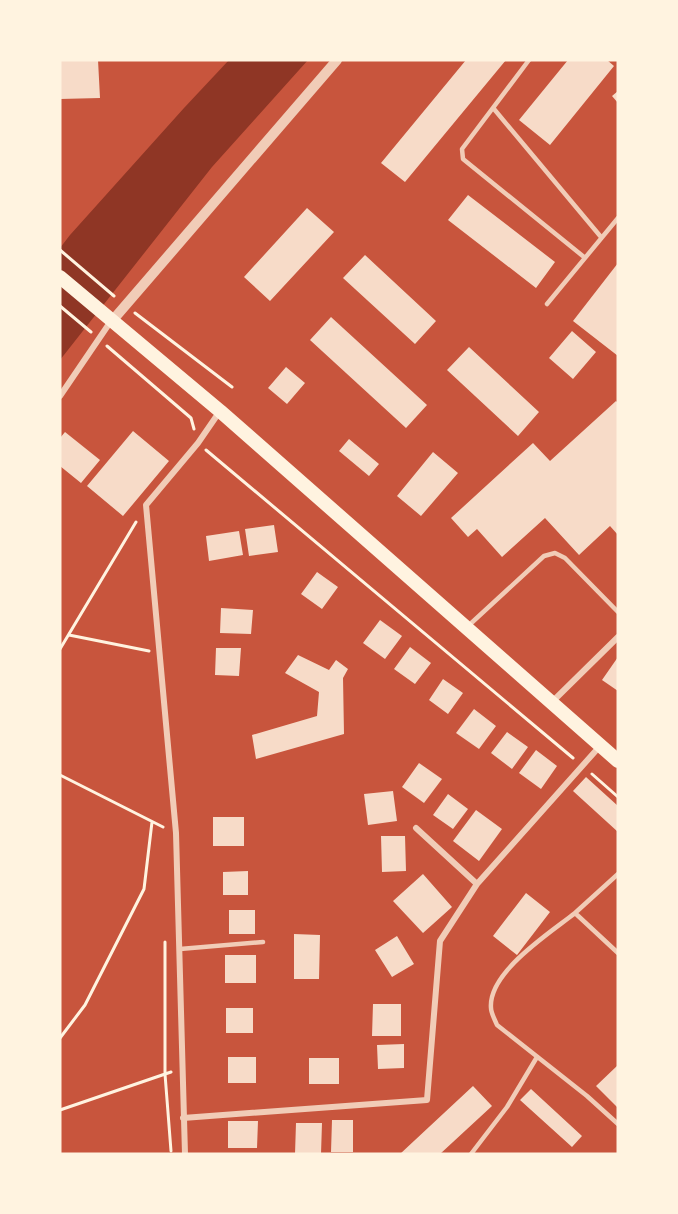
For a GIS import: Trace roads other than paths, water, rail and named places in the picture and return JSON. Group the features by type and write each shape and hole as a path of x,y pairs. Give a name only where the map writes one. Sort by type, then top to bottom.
{"main road":[{"path":"60,277 220,411 618,761"}],"street":[{"path":"60,396 125,305 337,60"},
{"path":"185,1154 176,833 146,505 198,443 220,411"},
{"path":"552,702 618,637"},
{"path":"183,1118 427,1100 440,941 477,884 600,745"},
{"path":"416,828 477,884"}],"lane":[{"path":"529,60 462,149 463,159 584,257"},
{"path":"494,109 601,237"},
{"path":"547,304 618,218"},
{"path":"468,627 544,556 555,553 565,558 618,612"},
{"path":"618,874 575,913 512,963 496,986 491,1008 497,1025 587,1096 618,1124"},
{"path":"575,913 618,953"},
{"path":"180,949 263,942"},
{"path":"471,1154 507,1107 537,1057"}]}
